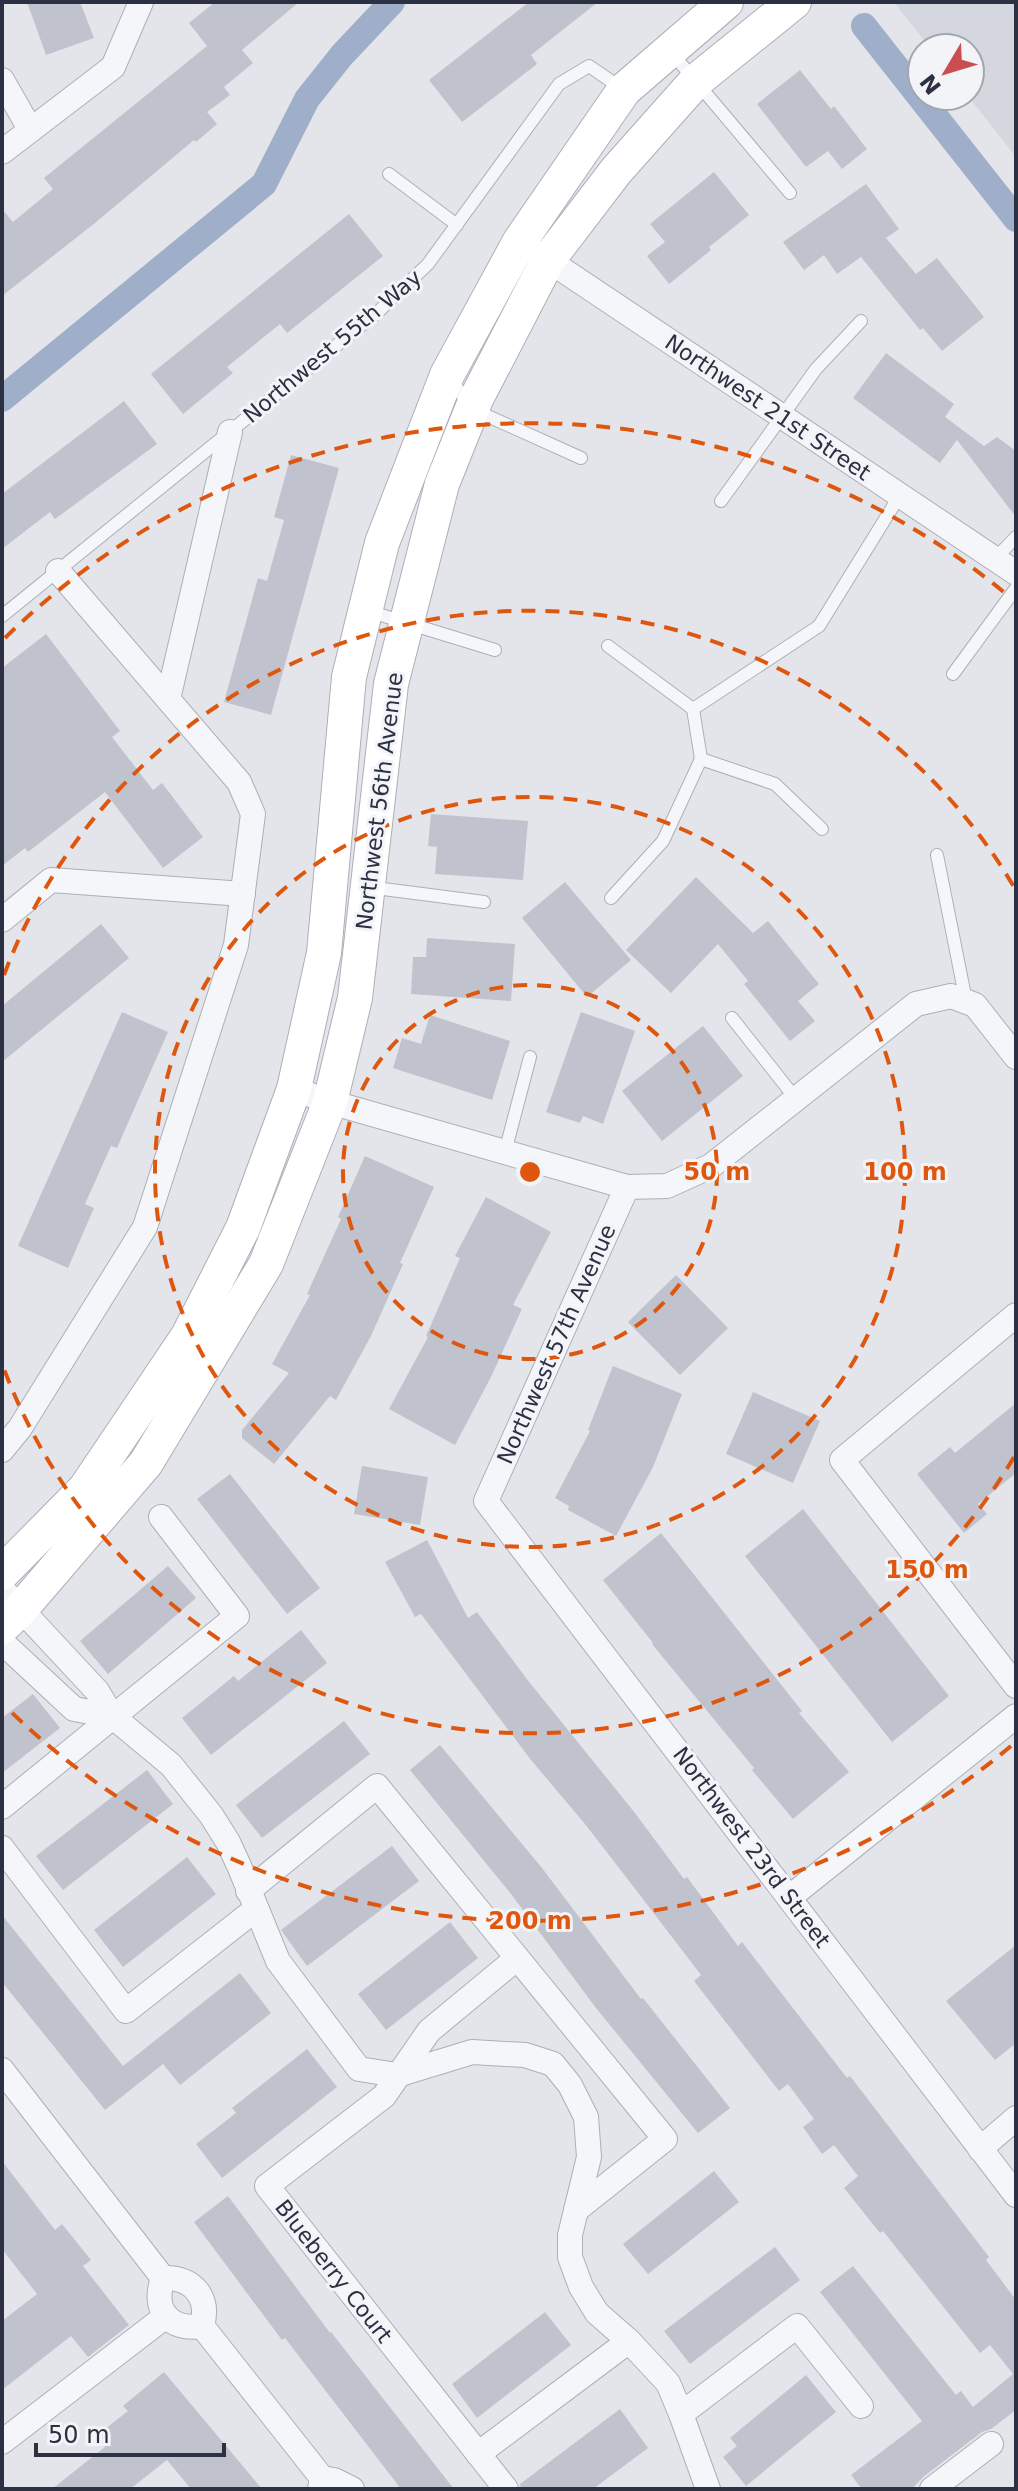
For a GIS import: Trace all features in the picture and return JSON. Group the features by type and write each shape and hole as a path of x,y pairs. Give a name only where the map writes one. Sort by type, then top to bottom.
{"street":[{"path":"2,152 113,67 141,2"},
{"name":"Northwest 56th Avenue","path":"2,1573 85,1489 188,1336 243,1228 294,1089 324,953 349,677 382,543 447,375 520,241 624,90 726,2"},
{"name":"Northwest 56th Avenue","path":"8,1609 146,1463 266,1264 330,1102 355,998 391,684 442,484 505,339 548,260 616,171 696,81 794,2"},
{"path":"2,80 30,129"},
{"name":"Northwest 21st Street","path":"520,241 1016,573"},
{"path":"168,699 230,432"},
{"path":"2,1450 20,1428 145,1227 236,945 253,814 239,782 58,571"},
{"path":"2,920 51,880 243,894"},
{"path":"294,1089 627,1187 667,1186 711,1166 916,1004 959,999 975,1005 1016,1057"},
{"name":"Northwest 57th Avenue","path":"486,1501 627,1187"},
{"path":"1016,1315 842,1460 1016,1686"},
{"name":"Northwest 23rd Street","path":"486,1501 1016,2195"},
{"path":"2,1807 237,1616 161,1517"},
{"path":"8,1609 97,1691 112,1716 171,1765 211,1815 228,1842 278,1961 359,2069 397,2075 472,2052 525,2055 553,2064 570,2085 586,2117 589,2157 570,2235 570,2257 581,2287 597,2313 629,2341 668,2383 708,2489"},
{"path":"2,1642 74,1709 112,1716"},
{"path":"790,1897 1016,1716"},
{"path":"2,1848 126,2011 377,1786 665,2139 576,2210"},
{"name":"Blueberry Court","path":"506,2489 267,2186 384,2096 429,2031 516,1959"},
{"path":"2,2070 163,2278"},
{"path":"980,2149 1016,2118"},
{"path":"163,2278 158,2292 159,2303 166,2316 177,2325 189,2328 202,2326"},
{"path":"163,2278 174,2278 197,2290 204,2304 202,2326"},
{"path":"2,2442 166,2316"},
{"path":"202,2326 321,2484 334,2480 352,2489"},
{"path":"681,2414 797,2326 861,2406"},
{"path":"478,2454 629,2341"},
{"path":"932,2489 991,2444"}],"lane":[{"path":"670,50 790,193"},
{"name":"Northwest 55th Way","path":"2,616 379,311 428,264 559,84 589,66 624,90"},
{"path":"389,174 457,225"},
{"path":"721,501 816,369 861,321"},
{"path":"447,375 472,409 581,458"},
{"path":"693,709 819,626 900,495"},
{"path":"995,559 1016,537"},
{"path":"953,674 1016,588"},
{"path":"366,610 495,650"},
{"path":"608,646 693,709 701,759 663,841 611,898"},
{"path":"701,759 775,784 822,829"},
{"path":"937,855 959,999"},
{"path":"368,887 484,902"},
{"path":"732,1018 796,1099"},
{"path":"505,1152 530,1057"}],"shaded area":[{"path":"894,2 1016,2 1016,157 981,112 986,112 986,32 917,32"}],"building":[{"path":"27,2 80,2 94,38 46,55"},
{"path":"215,2 299,2 242,50 253,63 224,87 230,95 207,112 217,124 2,296 2,209 13,222 53,189 44,178 207,46 189,23"},
{"path":"529,2 598,2 531,55 537,64 462,122 429,80"},
{"path":"800,70 831,109 834,106 867,149 842,169 828,151 806,167 757,104"},
{"path":"714,172 749,215 669,284 647,256 665,242 650,224"},
{"path":"866,184 899,229 886,238 916,274 937,258 984,317 942,351 923,328 920,330 861,257 837,274 824,255 804,270 783,242"},
{"path":"349,214 383,256 287,333 280,324 227,367 233,373 183,414 151,374"},
{"path":"886,353 954,404 945,417 984,446 997,437 1016,451 1016,517 957,440 940,463 853,398"},
{"path":"124,401 157,444 55,519 50,512 2,549 2,494"},
{"path":"291,455 339,468 271,715 224,702 258,578 267,581 284,520 274,517"},
{"path":"46,634 120,731 112,737 153,790 162,783 203,837 163,868 105,792 28,852 25,848 2,866 2,668"},
{"path":"431,814 528,821 523,880 435,874 437,847 428,846"},
{"path":"696,877 753,933 768,921 819,984 798,1001 815,1021 790,1041 744,984 748,981 718,944 671,993 626,950"},
{"path":"565,882 631,960 587,997 522,918"},
{"path":"101,924 129,958 2,1062 2,1006"},
{"path":"427,938 515,944 511,1001 411,994 413,957 426,957"},
{"path":"122,1012 168,1032 117,1148 111,1146 85,1204 94,1208 68,1268 18,1246"},
{"path":"581,1012 635,1031 603,1124 583,1116 580,1123 546,1112"},
{"path":"430,1015 510,1041 492,1100 393,1068 402,1038 421,1044"},
{"path":"703,1026 743,1076 662,1141 622,1091"},
{"path":"365,1156 434,1187 371,1336 336,1400 330,1396 274,1464 242,1438 242,1430 289,1373 272,1364 310,1295 307,1294"},
{"path":"486,1197 551,1232 513,1305 522,1309 455,1445 389,1409 428,1337 460,1258 455,1256"},
{"path":"676,1275 728,1328 680,1375 628,1322"},
{"path":"613,1366 682,1394 653,1467 616,1536 568,1510 569,1506 555,1498 590,1431"},
{"path":"753,1392 820,1421 793,1483 726,1454"},
{"path":"1016,1403 1016,1473 978,1504 987,1514 964,1533 917,1474 950,1447 955,1453"},
{"path":"362,1466 428,1477 420,1525 354,1514"},
{"path":"230,1474 320,1588 287,1614 197,1499"},
{"path":"803,1509 949,1696 892,1742 745,1556"},
{"path":"661,1533 802,1711 799,1713 849,1772 793,1819 603,1580"},
{"path":"427,1540 468,1618 477,1612 684,1879 687,1877 738,1946 742,1942 847,2078 850,2076 989,2257 986,2260 1016,2300 1016,2410 982,2432 912,2489 862,2489 851,2475 922,2421 820,2292 853,2266 956,2395 961,2391 973,2407 1013,2374 990,2345 980,2353 883,2231 880,2233 844,2188 858,2176 834,2145 822,2154 803,2127 814,2119 788,2084 779,2091 694,1981 701,1975 636,1890 531,1760 421,1614 415,1617 385,1562"},
{"path":"168,1566 196,1598 108,1674 80,1641"},
{"path":"301,1630 327,1663 211,1755 182,1718 234,1676 238,1681"},
{"path":"33,1694 60,1728 2,1773 2,1718"},
{"path":"344,1721 370,1754 262,1838 236,1805"},
{"path":"440,1745 542,1868 641,1999 730,2108 698,2133 410,1770"},
{"path":"147,1770 173,1804 63,1890 36,1856"},
{"path":"392,1846 419,1881 307,1966 281,1930"},
{"path":"187,1857 216,1894 123,1967 94,1930"},
{"path":"2,1915 123,2066 240,1973 271,2013 180,2085 163,2064 105,2110 2,1982"},
{"path":"450,1922 478,1958 386,2030 358,1994"},
{"path":"1016,1945 1016,2043 995,2060 946,2001"},
{"path":"307,2049 337,2087 222,2178 196,2144 236,2113 232,2108"},
{"path":"2,2161 55,2230 62,2224 91,2260 83,2266 129,2325 88,2357 71,2336 2,2390 2,2321 37,2294 2,2249"},
{"path":"714,2171 739,2202 648,2274 623,2244"},
{"path":"228,2196 330,2333 454,2489 401,2489 285,2338 282,2340 194,2222"},
{"path":"775,2247 800,2280 690,2364 664,2331"},
{"path":"545,2312 571,2345 477,2418 452,2384"},
{"path":"164,2372 262,2489 191,2489 167,2460 130,2489 52,2489 105,2447 96,2436 128,2411 123,2406"},
{"path":"806,2375 836,2412 746,2486 723,2457 737,2446 730,2438"},
{"path":"620,2409 648,2448 593,2489 521,2489 520,2484"}],"waterway":[{"path":"2,399 264,184 307,99 342,55 392,2"},
{"path":"864,26 1016,219"}]}
